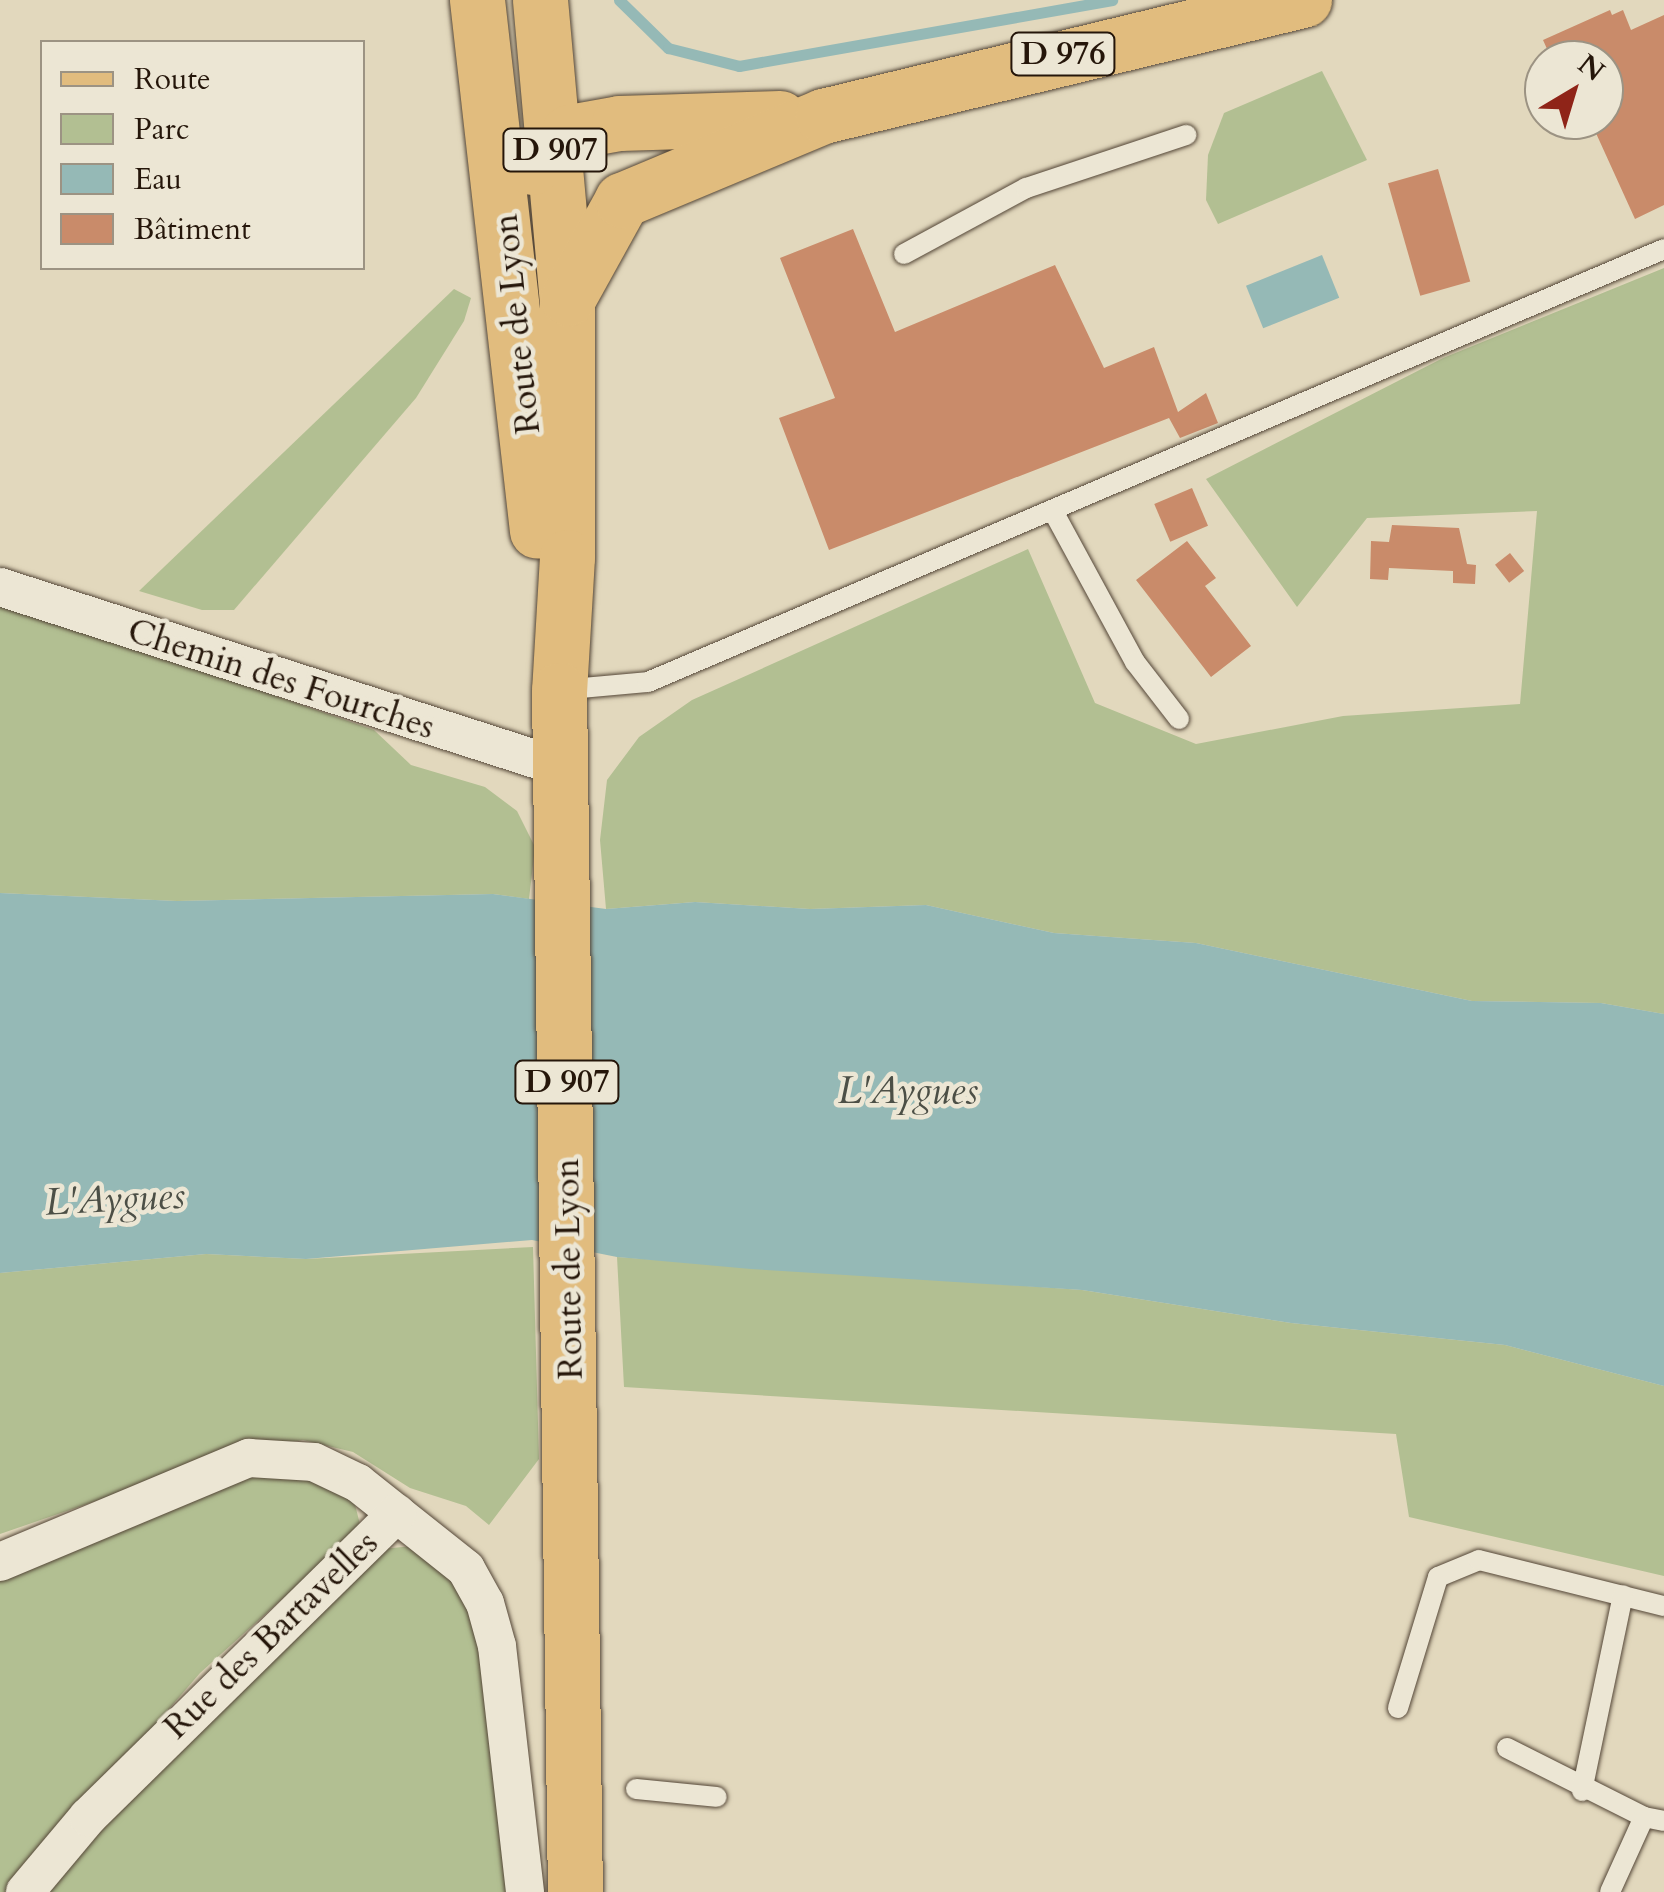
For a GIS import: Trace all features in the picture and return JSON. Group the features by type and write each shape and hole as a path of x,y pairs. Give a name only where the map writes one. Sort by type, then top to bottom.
{"main road":[{"name":"Route de Lyon","path":"477,0 508,234 539,552 559,669 564,768 575,1892"},
{"name":"Route de Lyon","path":"540,0 550,157 567,301 567,556 559,669"},
{"name":"D 976","path":"622,200 823,116 1304,0"},
{"path":"493,109 550,157 622,200 567,301"},
{"name":"D 976","path":"550,157 619,123 823,116"},
{"path":"508,234 550,157"}],"street":[{"name":"Chemin des Fourches","path":"0,587 564,768"},
{"path":"0,1562 249,1458 314,1462 396,1513"},
{"name":"Rue des Bartavelles","path":"25,1892 88,1818 396,1513 466,1570 484,1604 497,1646 525,1892"}],"lane":[{"path":"904,254 1026,188 1186,135"},
{"path":"559,669 648,682 1664,248"},
{"path":"1054,511 1134,662 1180,718"},
{"path":"1398,1708 1438,1577 1480,1560 1664,1606"},
{"path":"1582,1791 1623,1594"},
{"path":"1507,1748 1582,1791 1654,1819 1610,1892"},
{"path":"636,1789 716,1797"}],"green space":[{"path":"1322,71 1367,160 1218,224 1206,200 1208,155 1224,113"},
{"path":"1664,268 1664,1014 1601,1003 1472,1001 1196,943 1054,933 926,905 810,909 695,902 606,909 600,840 607,780 639,737 692,700 1028,549 1095,703 1196,744 1343,716 1520,704 1537,511 1367,518 1297,607 1206,479 1443,358"},
{"path":"454,289 471,298 464,321 416,398 234,610 202,610 139,591"},
{"path":"0,601 374,730 411,765 485,787 517,811 535,847 529,899 493,894 177,901 0,893"},
{"path":"533,1247 539,1459 489,1525 466,1506 410,1488 353,1452 303,1440 241,1451 0,1534 0,1273 206,1254 306,1259"},
{"path":"617,1257 1082,1290 1291,1323 1505,1345 1664,1386 1664,1576 1409,1517 1396,1434 624,1387"},
{"path":"284,1470 353,1497 361,1528 200,1673 11,1892 0,1892 0,1575 242,1474"},
{"path":"414,1546 436,1550 481,1618 514,1892 40,1892 381,1549"}],"water":[{"path":"1322,255 1339,298 1263,328 1246,286"},
{"name":"L'Aygues","path":"0,893 177,901 493,894 606,909 695,902 810,909 926,905 1054,933 1196,943 1472,1001 1601,1003 1664,1014 1664,1386 1505,1345 1291,1323 1082,1290 617,1257 532,1240 306,1259 206,1254 0,1273"}],"building":[{"path":"1610,10 1612,15 1623,10 1631,30 1664,15 1664,205 1635,219 1599,140 1624,140 1624,40 1543,40"},
{"path":"1438,169 1470,281 1420,296 1388,183"},
{"path":"853,229 895,332 1055,265 1104,368 1154,347 1178,412 1206,393 1218,423 1180,438 1169,418 829,550 779,418 835,398 780,258"},
{"path":"1192,488 1208,526 1170,542 1154,504"},
{"path":"1392,525 1459,528 1467,564 1476,565 1475,584 1453,583 1453,571 1389,568 1388,580 1370,579 1371,541 1389,542"},
{"path":"1187,541 1216,578 1205,586 1251,646 1211,677 1136,580"},
{"path":"1510,553 1524,571 1509,583 1495,565"}],"waterway":[{"path":"619,0 668,48 739,66 1112,0"}]}
